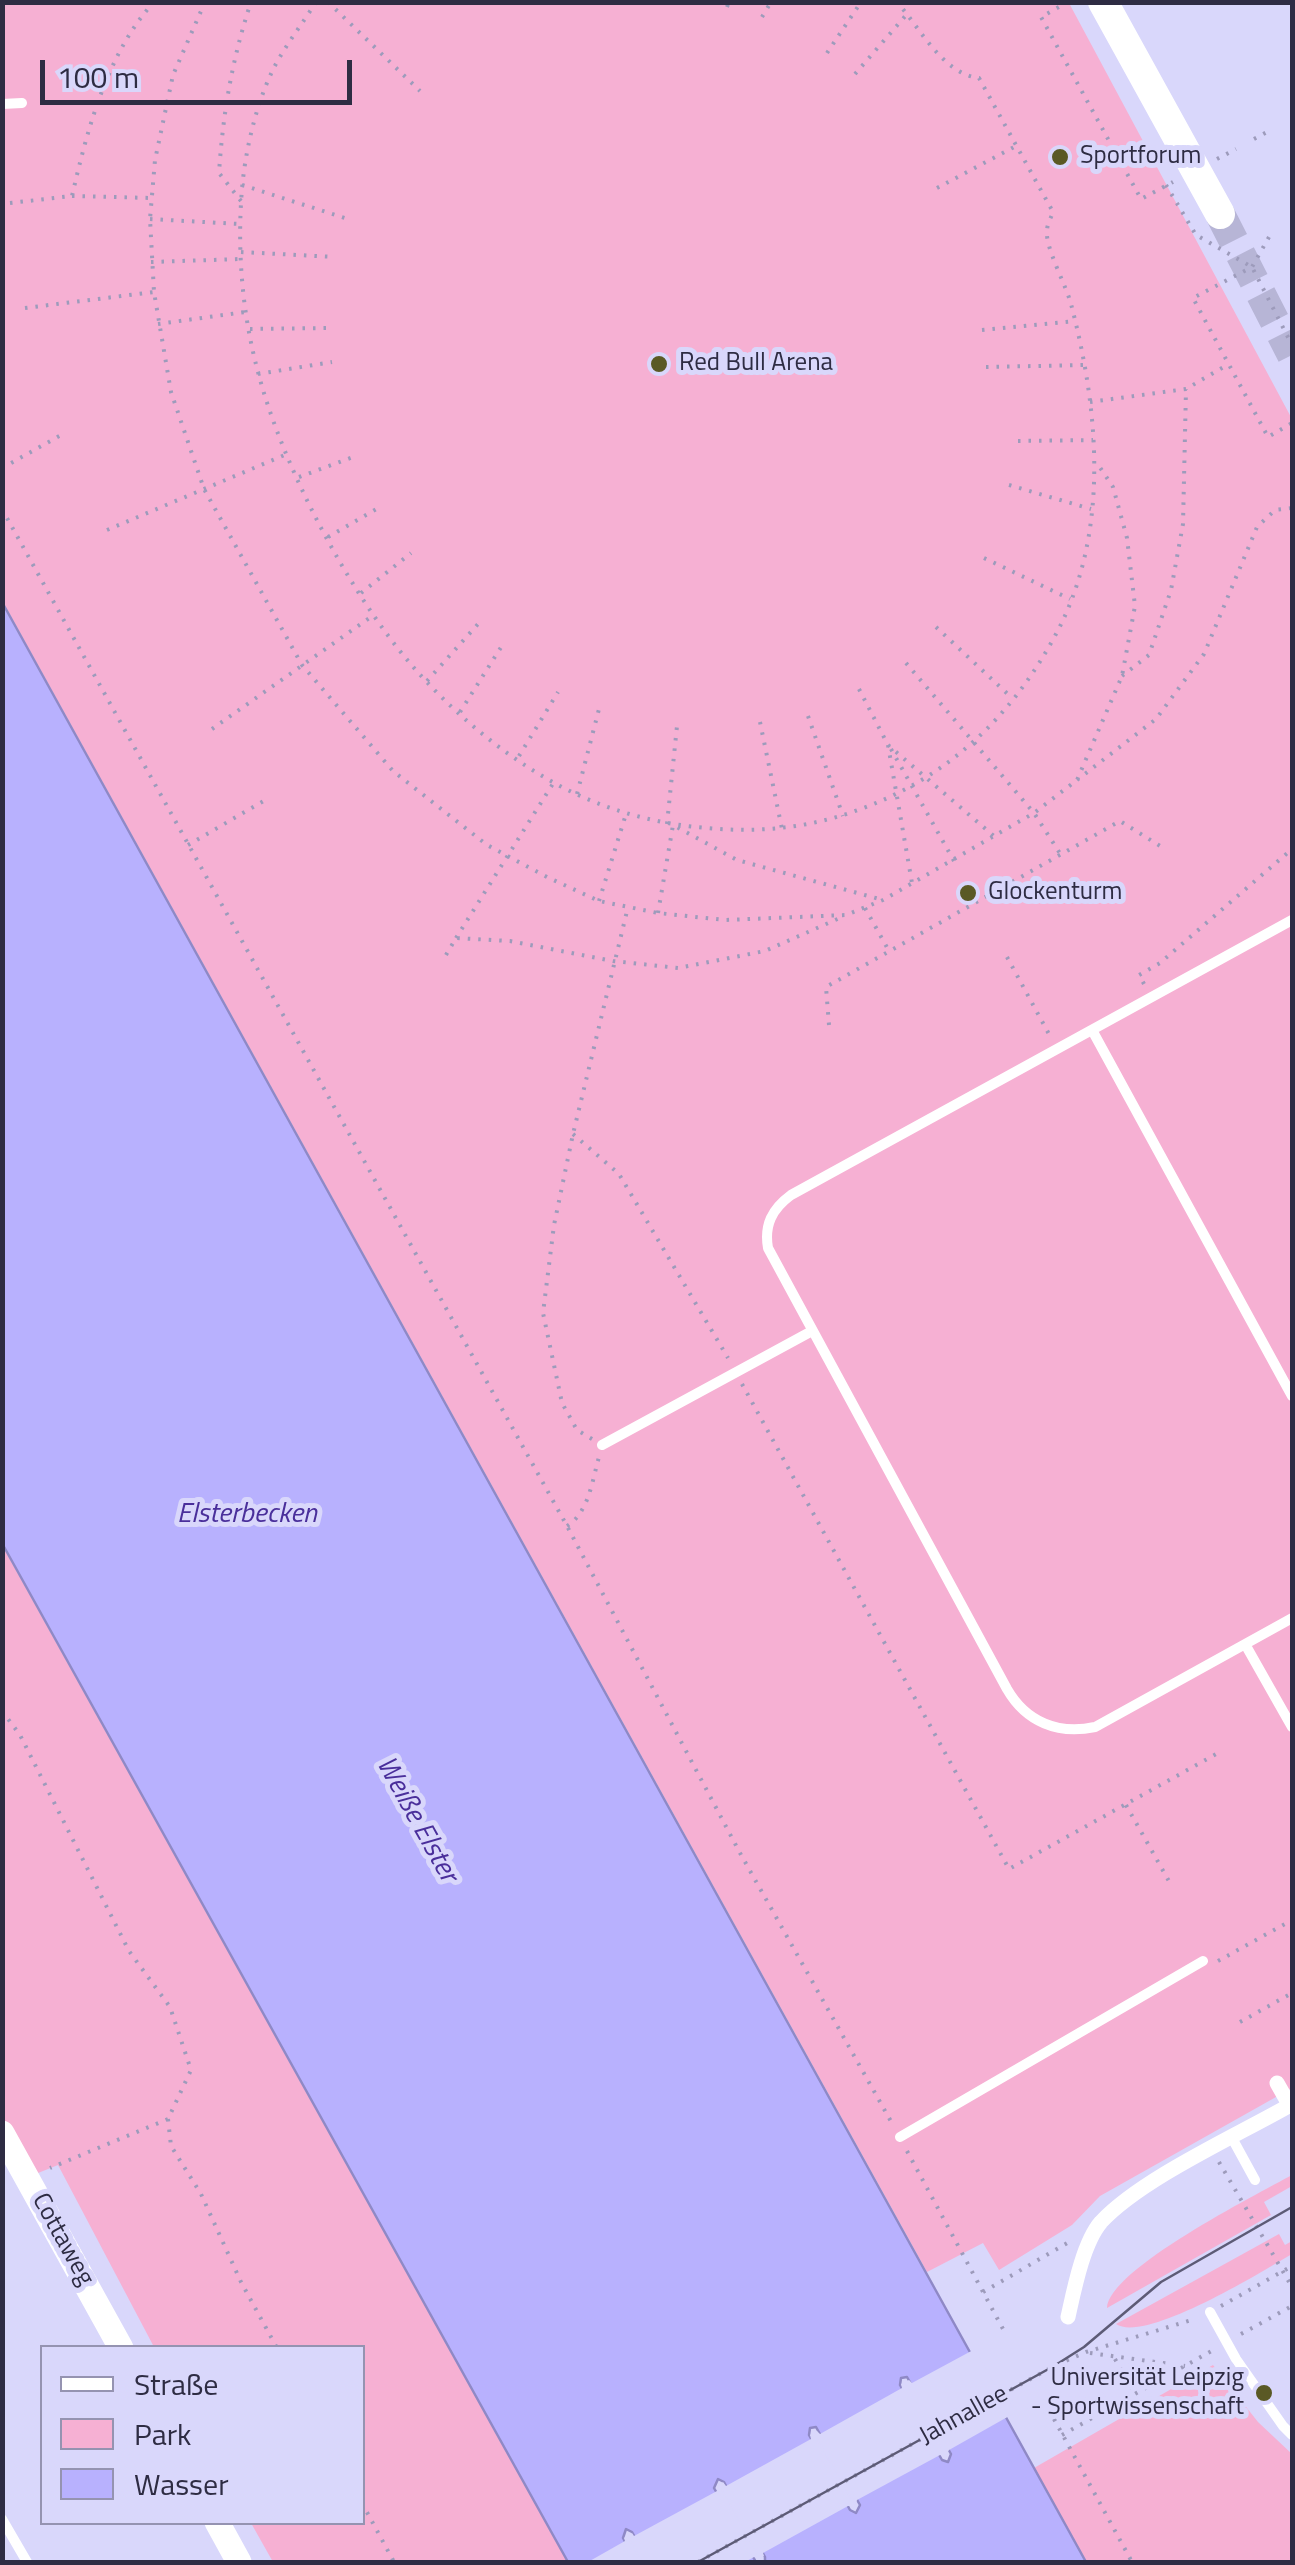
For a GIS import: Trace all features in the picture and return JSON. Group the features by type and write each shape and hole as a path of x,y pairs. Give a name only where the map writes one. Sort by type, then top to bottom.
{"main road":[{"path":"1104,2 1220,214"}],"street":[{"path":"1068,2317 1076,2278 1099,2224 1142,2189 1291,2105 1276,2083"},
{"name":"Cottaweg","path":"2,2132 119,2345"},
{"path":"219,2525 239,2562"}],"lane":[{"path":"2,104 22,102"},
{"path":"1292,920 781,1202 768,1222 768,1248 812,1331 1013,1700 1032,1718 1068,1730 1095,1727 1292,1618"},
{"path":"1092,1030 1292,1396"},
{"path":"602,1445 812,1331"},
{"path":"1245,1644 1292,1726"},
{"path":"900,2137 1204,1964"},
{"path":"1232,2138 1256,2180"},
{"path":"1210,2312 1242,2367 1292,2435"},
{"path":"2,2519 27,2562"}],"path":[{"path":"72,196 86,136 118,58 154,2"},
{"path":"205,2 173,74 155,160 150,219 158,324 180,427 204,488 302,665 393,771 487,845 599,900 658,913 725,920 846,916"},
{"path":"242,201 218,173 227,89 251,2"},
{"path":"316,2 270,74 242,185 245,312 258,374 298,478 360,593 408,660 460,712 518,758 577,794 626,814 670,824 732,830 782,829 843,816 885,800 936,772 974,744 1012,698 1059,629 1085,555 1096,461 1075,321 1046,234 1053,212 980,78 965,76 940,55 896,2"},
{"path":"328,2 420,91"},
{"path":"762,18 771,2"},
{"path":"827,53 862,2"},
{"path":"1067,3 1041,17 1141,199 1163,187 1196,235 1252,267 1292,345"},
{"path":"855,74 907,14"},
{"path":"1254,139 1269,131"},
{"path":"937,188 1016,146"},
{"path":"242,185 345,218"},
{"path":"10,203 72,196 152,198"},
{"path":"150,219 241,224"},
{"path":"1269,237 1252,267 1193,298 1268,437 1292,424"},
{"path":"151,262 241,256 335,256"},
{"path":"25,308 154,292"},
{"path":"158,324 245,312"},
{"path":"982,330 1075,321"},
{"path":"250,329 328,328"},
{"path":"258,374 332,362"},
{"path":"986,367 1084,365"},
{"path":"1090,402 1186,389 1227,365"},
{"path":"1122,676 1149,655 1171,590 1183,524 1186,389"},
{"path":"2,468 64,434"},
{"path":"1021,441 1093,440"},
{"path":"106,530 288,454"},
{"path":"298,478 353,457"},
{"path":"1077,780 1122,676 1135,606 1127,538 1112,488 1096,461"},
{"path":"1009,485 1093,510"},
{"path":"328,537 378,508"},
{"path":"456,938 510,941 613,961 678,968 764,950 883,900 1034,813 1156,719 1204,654 1258,527 1274,510 1292,508"},
{"path":"2,509 567,1526 740,1852 1003,2329"},
{"path":"360,593 411,554"},
{"path":"984,558 1070,599"},
{"path":"212,728 375,614"},
{"path":"428,682 478,624"},
{"path":"936,626 1012,698"},
{"path":"460,712 504,641"},
{"path":"906,663 1034,813 1061,855"},
{"path":"859,690 954,861"},
{"path":"518,758 557,695"},
{"path":"577,794 599,709"},
{"path":"808,716 843,816"},
{"path":"760,722 782,829"},
{"path":"658,913 677,726"},
{"path":"888,745 995,837"},
{"path":"888,745 912,883"},
{"path":"446,955 554,782"},
{"path":"188,845 267,799"},
{"path":"599,900 626,814"},
{"path":"828,1026 826,987 1120,821 1165,849"},
{"path":"670,824 737,860 883,900"},
{"path":"1179,982 1143,984 1139,975 1160,962 1292,849"},
{"path":"567,1526 578,1520 602,1445 577,1430 562,1404 543,1313 554,1225 572,1134 628,907"},
{"path":"865,908 890,951"},
{"path":"1007,957 1050,1037"},
{"path":"572,1134 619,1174 724,1351"},
{"path":"753,1405 1009,1869 1218,1753"},
{"path":"2,1711 20,1735 129,1951 170,2007 191,2070 168,2119 171,2146 201,2194 240,2282 275,2345"},
{"path":"1126,1805 1170,1883"},
{"path":"1204,1964 1292,1920"},
{"path":"1240,2022 1292,1993"},
{"path":"28,2177 168,2119"},
{"path":"1212,2149 1292,2288"},
{"path":"983,2292 1047,2256"},
{"name":"Jahnallee","path":"698,2562 1054,2366 1086,2352 1174,2328 1292,2266"},
{"path":"1062,2434 1184,2366 1086,2352"},
{"path":"1114,2359 1135,2394"},
{"path":"1054,2419 1132,2562"},
{"path":"365,2509 394,2562"}],"green space":[{"path":"2,3 1069,3 1292,419 1292,2088 1100,2196 1072,2225 999,2270 983,2243 927,2272 3,602"},
{"path":"2,1545 568,2562 273,2562 252,2525 365,2525 365,2345 153,2345 58,2165 28,2177 2,2131"},
{"path":"1292,2175 1292,2186 1264,2202 1271,2215 1107,2308 1114,2292 1157,2254"},
{"path":"1279,2234 1285,2245 1292,2241 1292,2254 1231,2289 1152,2324 1116,2324"},
{"path":"1213,2365 1258,2422 1292,2454 1292,2562 1086,2562 1034,2468"}],"water":[{"name":"Elsterbecken","path":"2,602 1086,2562 765,2562 724,2482 718,2479 714,2488 756,2562 649,2562 632,2532 626,2529 623,2538 636,2562 568,2562 3,1545","holes":["907,2377 951,2454 948,2462 942,2460 900,2385 901,2378","816,2427 860,2505 856,2513 850,2510 809,2435 810,2428"]}],"pier":[{"path":"975,2349 1011,2415 946,2455 905,2382 912,2383"},
{"path":"905,2382 945,2456 940,2455 857,2500 855,2506 814,2432 820,2434 902,2388"},
{"path":"813,2433 854,2506 760,2558 720,2485 723,2482 726,2486 811,2439"},
{"path":"719,2485 759,2559 643,2562 628,2535 634,2536 717,2491"},
{"path":"627,2536 641,2562 588,2562 625,2541"}],"tunnel":[{"path":"1220,214 1292,355"}],"tram line":[{"path":"698,2562 1054,2366 1084,2347 1161,2282 1292,2207"}],"place":[{"name":"Sportforum","path":"1060,157"},
{"name":"Red Bull Arena","path":"659,364"},
{"name":"Glockenturm","path":"968,893"},
{"name":"Universität Leipzig - Sportwissenschaft","path":"1264,2393"}],"water label":[{"name":"Weiße Elster","path":"416,1820"}]}
